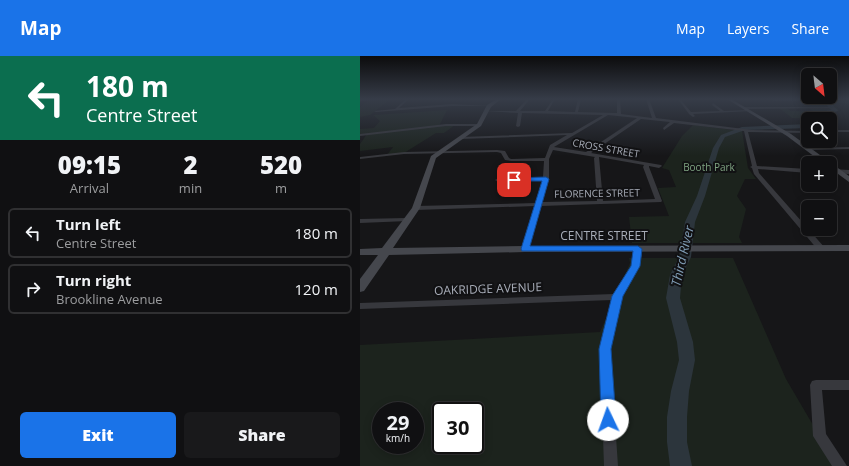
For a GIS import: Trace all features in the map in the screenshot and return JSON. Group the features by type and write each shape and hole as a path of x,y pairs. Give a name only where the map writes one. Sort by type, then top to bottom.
{"street":[{"path":"360,288 406,220 416,208 431,160 479,125 483,118"},
{"path":"518,126 519,118"},
{"path":"525,249 546,179 547,159 553,144 601,118"},
{"path":"588,154 639,118"},
{"path":"648,118 745,131 801,132"},
{"path":"694,118 698,124"},
{"path":"762,118 786,133 817,156"},
{"path":"664,129 674,121"},
{"path":"360,135 438,126 479,125"},
{"path":"745,131 753,167 756,173 822,248"},
{"path":"837,132 849,131"},
{"path":"460,138 572,134"},
{"name":"CROSS STREET","path":"551,148 659,166"},
{"path":"809,150 849,148"},
{"path":"360,158 404,153 501,151 511,160 547,159"},
{"path":"598,156 596,158 600,202"},
{"name":"FLORENCE STREET","path":"416,208 659,201 646,167 647,164"},
{"path":"753,167 801,170"},
{"path":"838,172 849,172"},
{"path":"838,172 849,180"},
{"path":"498,180 546,179"},
{"path":"360,221 406,220"},
{"name":"CENTRE STREET","path":"360,252 385,250 849,248"},
{"path":"611,466 605,349 617,296 635,266 638,249"},
{"name":"OAKRIDGE AVENUE","path":"360,306 617,296"},
{"path":"840,466 820,436 816,385 849,385"}],"green space":[{"path":"377,118 443,118 439,126 455,125 444,133 436,133 404,153 387,155 393,147 360,151 360,144 367,134 360,135 360,129 374,128 380,121"},
{"name":"Booth Park","path":"693,125 742,131 748,168 756,179 745,179 737,196 746,209 739,237 742,243 632,243 629,217 669,216 658,188 676,187 669,170 662,168 682,136"},
{"path":"629,258 733,258 786,379 837,466 360,466 360,345 600,332 630,263"}],"waterway":[{"name":"Third River","path":"681,466 677,442 677,417 680,391 687,360 685,342 673,298 676,275 685,257 690,222 701,196 716,148 723,136 744,128 801,126"}],"route":[{"path":"514,180 546,179 525,249 638,249 638,260 617,296 605,349 608,420"}]}
